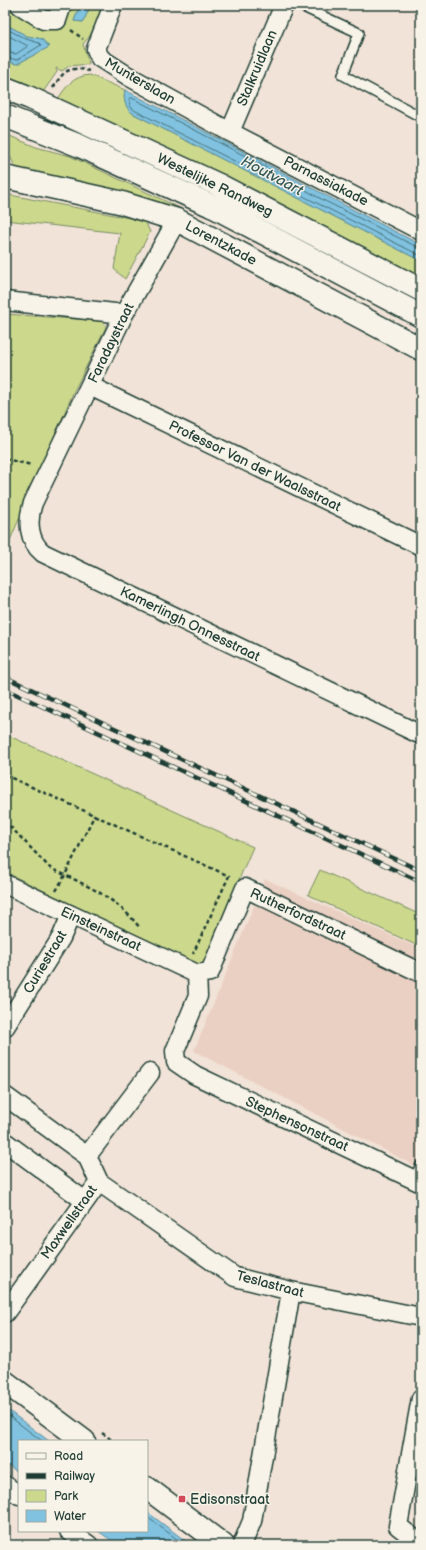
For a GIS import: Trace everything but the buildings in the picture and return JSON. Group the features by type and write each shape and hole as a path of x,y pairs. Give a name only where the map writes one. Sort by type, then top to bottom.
{"main road":[{"name":"Westelijke Randweg","path":"5,88 28,97 219,184 421,290"},
{"name":"Westelijke Randweg","path":"5,116 80,146 214,207 421,316"},
{"name":"Lorentzkade","path":"5,177 120,202 177,220 421,349"},
{"path":"5,1382 83,1440"},
{"path":"148,1489 223,1545"}],"street":[{"path":"20,5 44,20 59,13"},
{"name":"Munterslaan","path":"113,5 96,49 100,58 128,76 230,132"},
{"name":"Stalkruidlaan","path":"230,132 284,5"},
{"name":"Parnassiakade","path":"230,132 421,231"},
{"name":"Faradaystraat","path":"50,470 124,314 177,220"},
{"path":"5,301 124,314"},
{"name":"Professor Van der Waalsstraat","path":"90,386 421,546"},
{"name":"Kamerlingh Onnesstraat","path":"50,470 30,512 30,530 32,540 37,548 43,553 421,734"},
{"name":"Einsteinstraat","path":"5,884 197,974"},
{"name":"Rutherfordstraat","path":"197,974 210,972 245,888 421,973"},
{"name":"Curiestraat","path":"5,1027 61,938 71,916"},
{"name":"Stephensonstraat","path":"197,974 198,996 175,1050 176,1062 195,1075 419,1175"},
{"path":"5,1096 86,1156 150,1073"},
{"path":"5,1142 85,1201"},
{"name":"Maxwellstraat","path":"5,1313 99,1182 86,1156"},
{"name":"Teslastraat","path":"99,1182 235,1277 291,1291 421,1318"},
{"path":"242,1545 252,1521 291,1291"},
{"path":"421,1398 398,1526 421,1544"},
{"path":"5,1485 18,1494"}],"lane":[{"path":"299,5 359,33 342,76 421,116"}],"path":[{"path":"59,13 96,49"},
{"path":"51,92 62,74 72,70 81,69 93,72"},
{"path":"5,459 50,470"},
{"path":"5,775 229,876 201,938"},
{"path":"49,905 94,814"},
{"path":"5,821 50,868 103,894 130,914 143,931"}],"shaded area":[{"path":"265,879 421,949 421,1169 194,1051"}],"green space":[{"path":"72,5 80,5 74,21 83,22 91,5 104,5 90,36 83,44 89,64 69,66 62,71 56,68 57,72 43,92 5,76 5,61 17,64 49,47 42,39 27,36 5,24 5,7 43,26 57,22 64,18"},
{"path":"90,75 125,90 125,103 132,113 421,261 421,280 58,99 71,82 79,77"},
{"path":"5,134 36,147 70,156 182,209 16,169 10,156 5,156"},
{"path":"5,194 145,221 150,232 125,279 114,269 120,233 5,220"},
{"path":"5,314 103,321 106,327 73,393 5,552"},
{"path":"5,734 253,847 201,967 5,872"},
{"path":"320,870 421,915 421,950 416,945 308,895"}],"water":[{"path":"80,5 91,5 83,22 74,21"},
{"path":"5,24 27,36 42,39 49,47 17,64 5,61"},
{"name":"Houtvaart","path":"125,90 421,245 421,261 132,113 125,103"},
{"path":"5,1408 48,1440 18,1440 18,1472 5,1463"},
{"path":"148,1513 191,1545 118,1545 99,1532 148,1532"}],"railway":[{"path":"5,677 421,871"},
{"path":"5,689 421,882"}],"place":[{"name":"Edisonstraat","path":"182,1499"}]}
